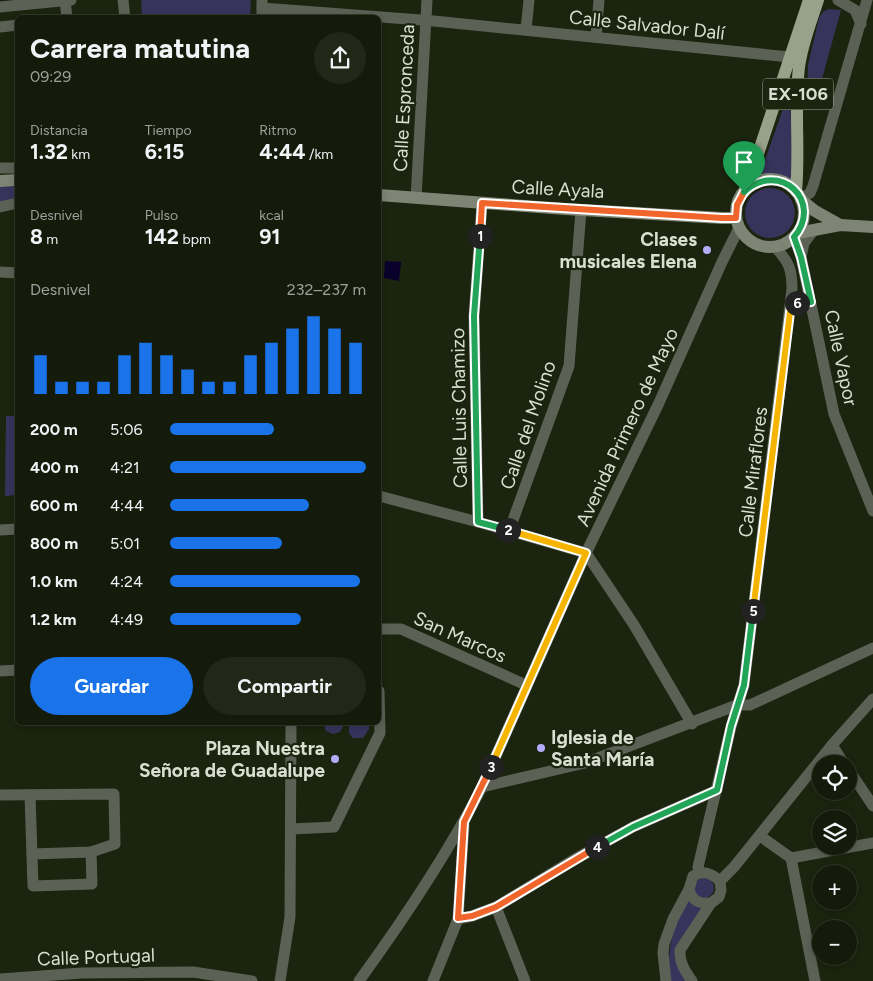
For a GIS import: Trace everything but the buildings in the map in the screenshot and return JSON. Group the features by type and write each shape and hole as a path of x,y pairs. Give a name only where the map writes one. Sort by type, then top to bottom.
{"main road":[{"name":"EX-106","path":"744,192 809,0"},
{"name":"EX-106","path":"799,197 799,66 818,0"},
{"path":"840,225 820,215 799,197 789,185 770,179 751,185 744,192 737,205 736,228 748,239 766,247 775,247 788,242 796,235 840,225 873,227"},
{"path":"0,182 15,182"},
{"name":"Calle Ayala","path":"381,196 722,218 736,228"},
{"path":"796,235 804,216 799,197"}],"street":[{"path":"0,7 18,2 67,0 66,15"},
{"path":"123,0 125,15"},
{"name":"Calle Espronceda","path":"416,198 427,0"},
{"path":"526,30 529,0"},
{"path":"596,37 599,0"},
{"path":"842,0 855,10 861,24"},
{"path":"799,197 810,194 814,186 867,0"},
{"path":"18,2 20,15"},
{"name":"Calle Salvador Dalí","path":"262,9 351,15"},
{"name":"Calle Salvador Dalí","path":"381,17 790,57"},
{"path":"0,27 15,25"},
{"path":"0,168 15,168"},
{"path":"814,186 816,204 820,215"},
{"path":"0,207 15,203"},
{"name":"Calle Luis Chamizo","path":"478,522 474,316 482,203"},
{"name":"Calle del Molino","path":"509,531 569,366 581,210"},
{"path":"722,218 732,229 736,228"},
{"name":"Avenida Primero de Mayo","path":"359,981 399,925 464,822 489,772 586,553 658,406 736,228"},
{"path":"801,257 804,243 814,230"},
{"name":"Calle Vapor","path":"796,235 834,414 873,511"},
{"name":"Calle Miraflores","path":"696,874 731,726 744,685 791,304 792,278 788,262 775,247"},
{"path":"0,272 15,273"},
{"path":"791,304 811,302"},
{"path":"381,497 586,553 634,625 692,724"},
{"path":"0,530 15,529"},
{"name":"San Marcos","path":"381,629 401,629 526,685"},
{"path":"482,786 585,763 738,705 750,704 873,648"},
{"path":"0,671 15,670"},
{"path":"692,981 679,958 680,950 711,903 718,897 720,885 832,745 873,699"},
{"path":"718,713 726,716 731,726"},
{"path":"280,981 290,917 291,725"},
{"path":"291,829 334,827 380,733 380,725"},
{"path":"832,745 838,755"},
{"path":"489,772 499,782"},
{"path":"857,782 873,806"},
{"path":"458,918 472,916 496,907 580,856 633,827 717,790"},
{"path":"0,795 114,794 115,844 91,852 32,854"},
{"path":"30,795 33,886 92,884 91,852"},
{"path":"433,981 458,918 464,822"},
{"path":"760,836 791,858 815,981"},
{"path":"791,858 873,843"},
{"path":"666,981 663,954 664,944 672,920 696,874 710,873 720,885"},
{"path":"688,889 695,901 701,904 711,903"},
{"path":"496,907 525,981"},
{"name":"Calle Portugal","path":"2,980 193,972 252,981"}],"shaded area":[{"path":"141,0 251,0 250,15 142,15"},
{"path":"829,9 841,10 817,97 807,93 808,65 819,18 823,12"},
{"path":"790,89 793,184 777,176 759,177"},
{"path":"0,186 15,187 15,200 0,205"},
{"path":"765,188 775,188 788,195 795,208 795,218 788,231 775,238 765,238 756,234 749,227 745,218 745,208 749,199 756,192"},
{"path":"385,261 401,262 399,281 384,278"},
{"path":"6,416 15,416 15,495 5,496"},
{"path":"324,725 344,725 340,732 333,734 326,731"},
{"path":"349,725 369,725 369,729 363,738 353,738 349,733"},
{"path":"704,878 711,881 714,888 711,895 704,898 697,895 694,888 697,881"},
{"path":"688,898 695,906 705,909 680,945 688,981 671,981 669,959 672,938"}],"place":[{"name":"Clases musicales Elena","path":"707,250"},
{"name":"Iglesia de Santa María","path":"541,748"},
{"name":"Plaza Nuestra Señora de Guadalupe","path":"335,759"}],"route":[{"path":"770,179 789,185 799,195 802,200 804,216 802,225 794,237 801,257 811,302 791,304 744,685 731,726 717,790 633,827 580,856 496,907 472,916 458,918 464,822 552,632 586,553 478,522 474,316 482,203 736,218 737,205 744,192 751,185 770,179"}]}
